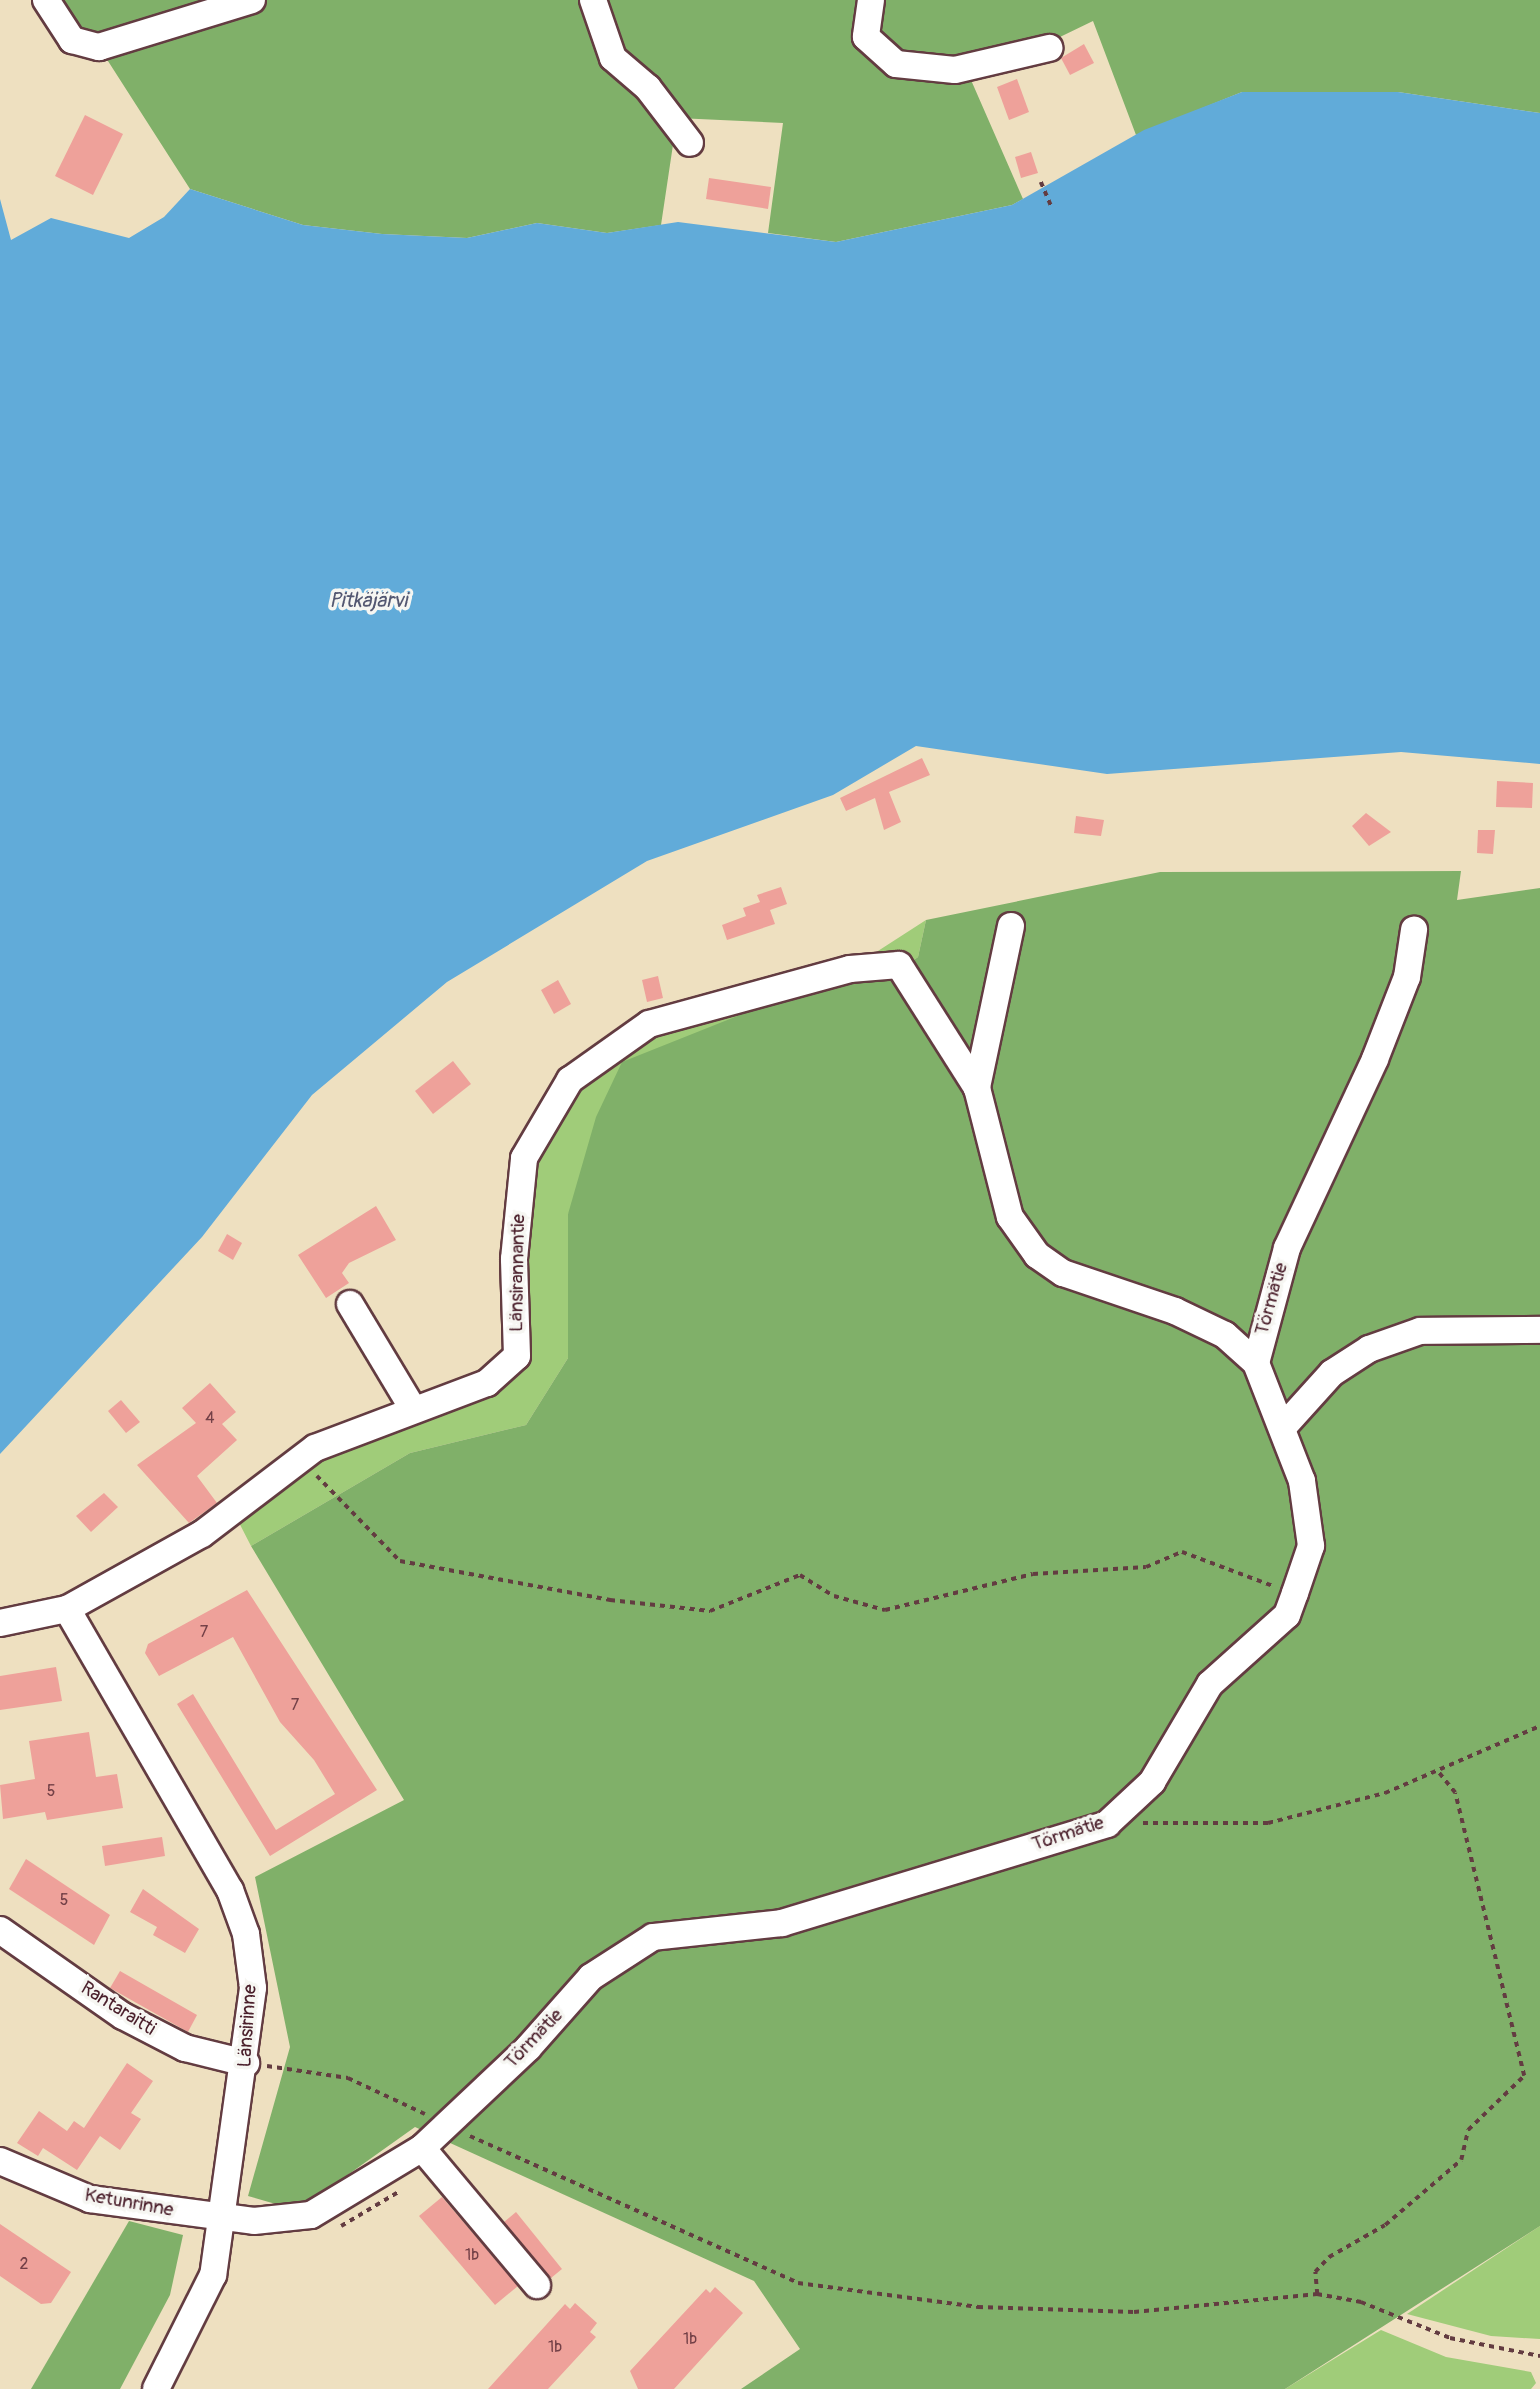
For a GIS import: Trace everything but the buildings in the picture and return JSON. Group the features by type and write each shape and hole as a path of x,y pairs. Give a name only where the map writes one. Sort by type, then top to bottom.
{"street":[{"path":"46,0 72,40 99,47 252,0"},
{"path":"593,0 613,58 648,88 690,143"},
{"path":"871,0 866,37 896,64 955,70 1049,47"},
{"path":"1011,926 976,1088 1010,1217 1037,1255 1063,1273 1175,1311 1226,1335 1256,1363"},
{"name":"Törmätie","path":"221,2218 278,2222 311,2215 422,2148 591,1977 653,1937 782,1923 1107,1824 1152,1782 1210,1684 1287,1615 1311,1546 1302,1481 1285,1425 1256,1363 1287,1248 1375,1059 1407,977 1413,930"},
{"name":"Länsirannantie","path":"0,1623 67,1609 202,1534 301,1459 413,1409 487,1383 517,1356 514,1259 524,1158 570,1080 649,1024 850,969 899,965 976,1088"},
{"path":"350,1304 413,1409"},
{"path":"1285,1425 1332,1373 1369,1349 1420,1331 1540,1330"},
{"name":"Länsirinne","path":"67,1609 230,1890 246,1934 253,1988 246,2063 213,2275 156,2389"},
{"name":"Rantaraitti","path":"0,1930 123,2016 185,2048 246,2063"},
{"path":"422,2148 537,2284"},
{"name":"Ketunrinne","path":"0,2161 90,2199 221,2218"}],"path":[{"path":"1041,182 1051,206"},
{"path":"301,1459 400,1561 610,1600 710,1611 800,1575 834,1596 885,1610 1033,1574 1146,1567 1182,1552 1295,1594"},
{"path":"1107,1824 1268,1823 1385,1793 1540,1727"},
{"path":"1317,2294 1315,2272 1329,2257 1384,2225 1461,2160 1468,2130 1524,2076 1455,1793 1437,1771"},
{"path":"246,2063 348,2078 445,2126 799,2283 853,2293 978,2307 1134,2312 1317,2294 1361,2302 1450,2338 1540,2356"}],"green space":[{"path":"46,0 1540,0 1540,113 1398,92 1242,92 1136,135 1093,21 971,80 1023,199 1012,205 836,242 768,233 783,123 677,118 661,225 607,233 537,223 467,238 382,234 303,225 190,189 99,47"},
{"path":"1461,871 1457,900 1540,888 1540,2226 1285,2389 741,2389 800,2349 754,2281 415,2127 311,2201 286,2207 248,2196 290,2047 255,1877 404,1800 251,1546 410,1453 526,1425 568,1358 568,1214 596,1117 622,1062 780,999 896,973 918,957 926,920 1160,872"},
{"path":"926,920 918,957 896,973 855,984 568,1214 568,1358 526,1425 410,1453 251,1546 233,1511 301,1459 517,1356 524,1158 570,1080 649,1024 850,969"},
{"path":"129,2221 183,2235 170,2295 120,2389 31,2389"},
{"path":"1540,2226 1540,2339 1491,2336 1407,2314"},
{"path":"1381,2330 1446,2357 1531,2372 1536,2383 1531,2389 1285,2389"}],"water":[{"name":"Pitkäjärvi","path":"1242,92 1398,92 1540,113 1540,764 1401,752 1107,774 916,746 833,795 647,861 447,982 312,1095 202,1237 0,1454 0,199 11,240 51,218 129,238 164,217 190,189 303,225 382,234 467,238 537,223 607,233 678,222 836,242 1012,205 1144,130"}]}
